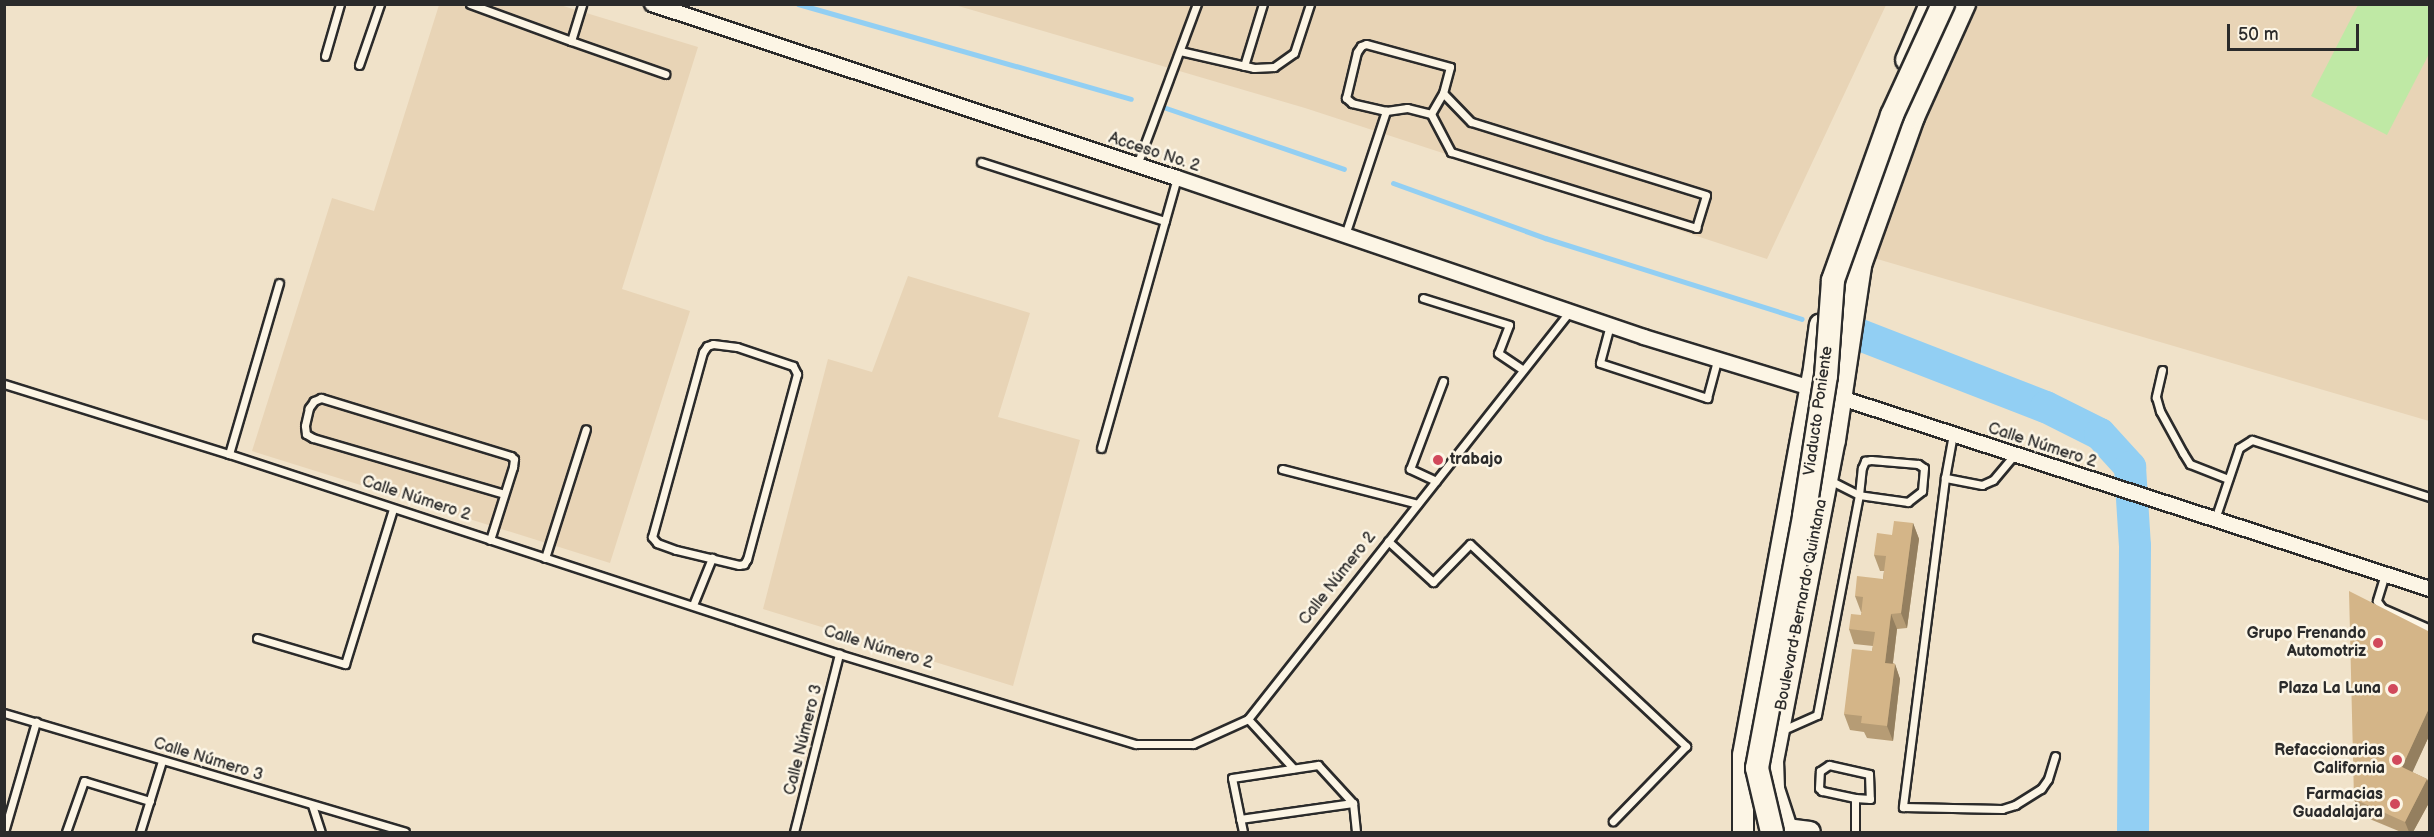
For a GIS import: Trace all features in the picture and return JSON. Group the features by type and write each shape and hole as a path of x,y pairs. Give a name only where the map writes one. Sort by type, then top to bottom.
{"main road":[{"name":"Viaducto Poniente","path":"1779,832 1757,768 1826,376 1833,280 1892,115 1943,4"},
{"name":"Boulevard Bernardo Quintana","path":"1779,832 1772,761 1827,478 1860,266 1913,117 1964,4"}],"street":[{"name":"Acceso No. 2","path":"652,4 1571,310 1644,337"},
{"name":"Boulevard Bernardo Quintana","path":"1743,832 1743,755 1812,382 1824,293 1861,171 1930,4"},
{"name":"Calle Número 2","path":"1644,337 1717,360 1812,382 1839,397 2430,589"},
{"path":"1779,832 1810,832"}],"lane":[{"path":"325,56 340,4"},
{"path":"359,65 380,4"},
{"path":"470,4 666,74"},
{"path":"571,41 582,4"},
{"path":"1137,165 1197,4"},
{"path":"1244,66 1263,4"},
{"path":"1180,51 1244,66 1274,67 1294,53 1310,4"},
{"path":"1431,114 1443,93 1450,67 1366,44 1360,46 1346,98 1352,103 1386,111 1407,108 1431,114 1451,152 1696,228 1706,195 1471,122 1443,93"},
{"path":"1345,235 1386,111"},
{"path":"981,162 1165,220"},
{"path":"1101,448 1177,178"},
{"path":"229,454 279,283"},
{"path":"1424,298 1509,325 1498,353 1523,370"},
{"name":"Calle Número 2","path":"4,384 229,454 839,654 1136,744 1193,744 1248,719 1571,310"},
{"path":"1610,325 1600,363 1707,398 1717,360"},
{"path":"713,344 736,347 793,366 798,374 747,559 744,564 739,565 712,558 676,550 657,543 652,537 703,352 707,346 713,344"},
{"path":"2162,370 2156,397 2160,411 2183,453 2190,464 2229,479"},
{"path":"1436,481 1410,469 1443,381"},
{"path":"490,540 514,463 514,459 508,454 321,398 314,401 309,408 305,426 306,434 313,438 504,494"},
{"path":"545,558 586,429"},
{"path":"1953,434 1903,807 2002,808 2015,805 2041,789 2048,779 2055,756"},
{"path":"2215,519 2239,448 2252,440 2430,497"},
{"path":"1946,478 1982,485 1993,480 2015,454"},
{"path":"1778,733 1817,715 1859,495 1865,461 1911,463 1924,468 1922,491 1908,502 1859,495 1827,478"},
{"path":"1282,469 1418,504"},
{"path":"258,638 345,664 393,509"},
{"path":"1388,541 1433,582 1470,544 1686,746 1613,821"},
{"path":"693,605 712,558"},
{"path":"2385,574 2378,601 2382,608 2430,629"},
{"name":"Calle Número 3","path":"794,832 839,654"},
{"name":"Calle Número 3","path":"4,713 405,832"},
{"path":"1248,719 1293,768"},
{"path":"4,832 36,723"},
{"path":"140,832 162,761"},
{"path":"1243,832 1232,778 1318,765 1353,803 1356,832"},
{"path":"1824,766 1861,770 1869,774 1870,799 1854,798 1826,793 1819,788 1820,771 1824,766"},
{"path":"66,832 84,781 150,801"},
{"path":"1854,798 1855,832"},
{"path":"1240,819 1353,803"},
{"path":"312,805 321,832"}],"shaded area":[{"path":"439,5 560,5 698,47 622,289 690,311 610,563 252,451 332,198 374,211"},
{"path":"955,5 1886,5 1767,259 1305,108"},
{"path":"1965,5 2429,5 2429,421 1867,256"},
{"path":"908,276 1030,313 998,417 1080,440 1013,686 763,609 828,359 872,372"}],"green space":[{"path":"2358,5 2429,5 2429,54 2387,135 2311,96"}],"building":[{"path":"1894,521 1913,523 1901,613 1891,614 1885,663 1895,664 1887,726 1861,723 1862,716 1844,714 1852,649 1872,651 1875,632 1849,629 1851,614 1861,615 1863,597 1855,596 1857,576 1883,579 1886,556 1874,555 1877,533 1892,535"},
{"name":"Plaza La Luna","path":"2349,591 2430,632 2430,706 2402,767 2427,779 2405,822 2354,799"}],"waterway":[{"path":"798,4 1131,99"},
{"path":"1166,108 1344,169"},
{"path":"1393,183 1545,238 1802,319"},
{"path":"1860,335 2046,407 2100,434 2130,467 2135,546 2133,832"}],"place":[{"name":"trabajo","path":"1438,460"},
{"name":"Grupo Frenando Automotriz","path":"2378,643"},
{"name":"Plaza La Luna","path":"2393,689"},
{"name":"Refaccionarias California","path":"2397,760"},
{"name":"Farmacias Guadalajara","path":"2395,804"}]}
